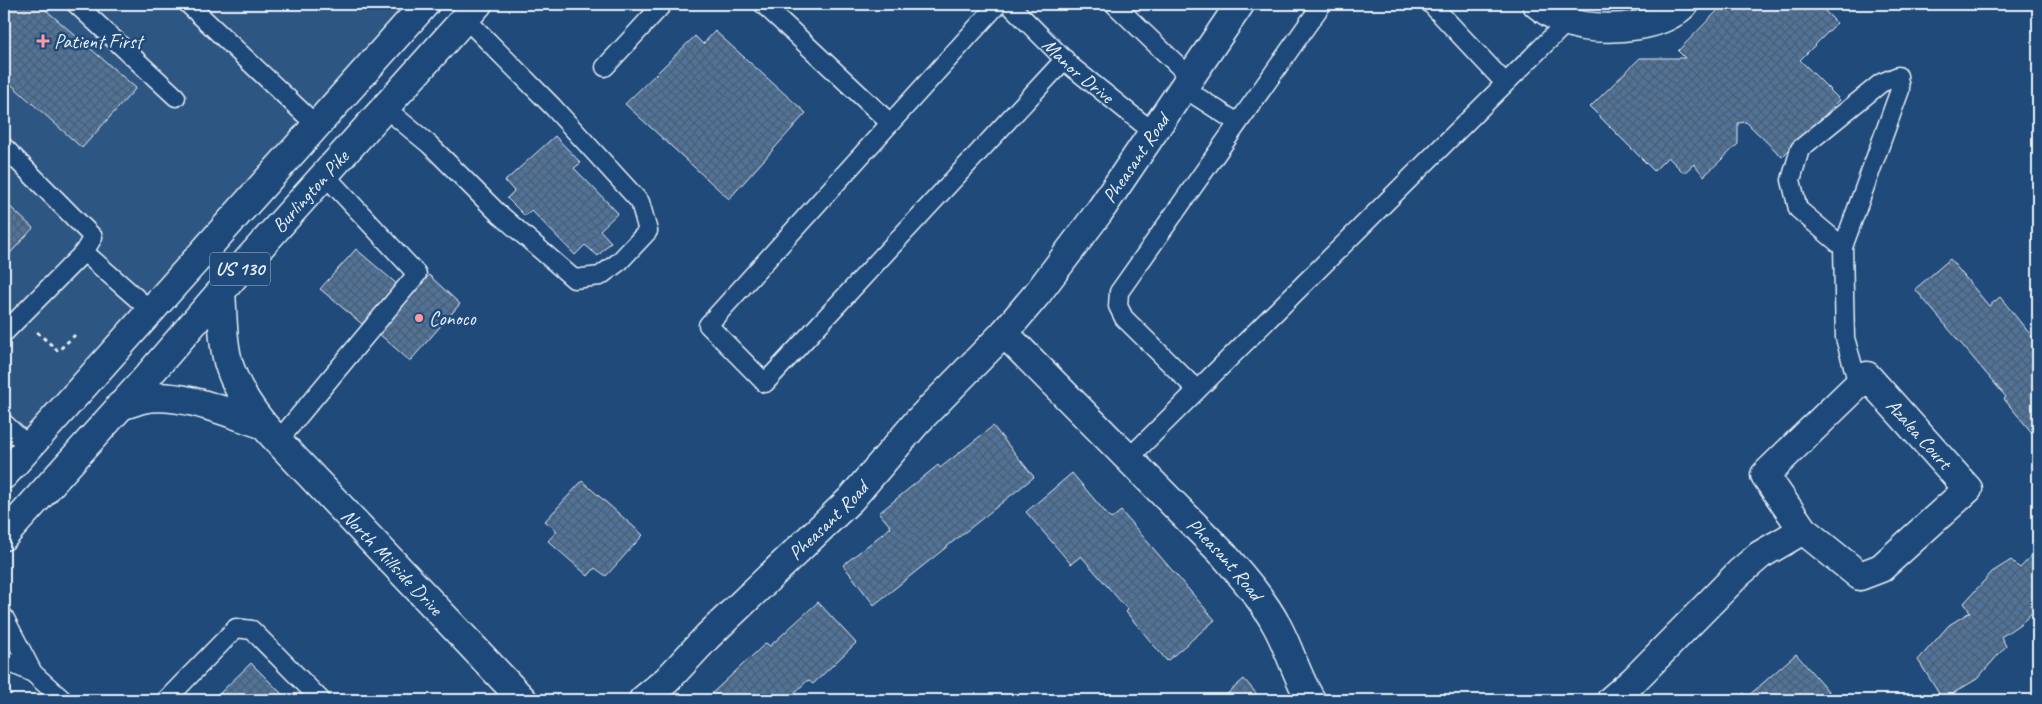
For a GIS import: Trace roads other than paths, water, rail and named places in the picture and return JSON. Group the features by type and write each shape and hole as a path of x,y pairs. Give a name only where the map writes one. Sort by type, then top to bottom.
{"main road":[{"name":"Burlington Pike","path":"4,475 424,4"},
{"name":"Pheasant Road","path":"643,700 667,680 708,636 851,499 916,422 1004,333 1037,294 1099,212 1240,4"},
{"path":"1537,4 1554,15 1582,26 1625,27 1654,21 1684,4"},
{"name":"Burlington Pike","path":"4,536 324,174 472,11"},
{"name":"North Millside Drive","path":"221,292 224,335 230,367 248,405 270,433 523,700"},
{"name":"Pheasant Road","path":"1004,333 1224,555 1252,588 1277,627 1311,700"},
{"name":"Azalea Court","path":"1867,376 1968,489 1881,568 1860,576 1803,530 1765,475 1867,376"},
{"name":"North Millside Drive","path":"120,406 143,399 163,398 188,401 270,433"},
{"path":"1612,700 1633,681 1739,572 1760,555 1803,530"}],"lane":[{"path":"78,4 176,97"},
{"path":"188,4 316,125"},
{"path":"605,67 663,4"},
{"path":"763,4 890,123"},
{"path":"998,4 708,325 765,384 1065,60"},
{"name":"Manor Drive","path":"1009,4 1065,60 1153,132"},
{"path":"1114,4 1186,82 1238,123"},
{"path":"1196,390 1124,318 1118,306 1119,292 1322,4"},
{"path":"1431,4 1505,83"},
{"path":"384,107 430,146 496,212 574,279 600,276 620,261 648,231 640,202 553,107 472,11"},
{"path":"1128,459 1568,21"},
{"path":"1843,247 1798,209 1791,180 1800,149 1880,83 1898,76 1900,90 1843,247 1845,338 1858,384"},
{"path":"4,147 93,237 84,252 4,333"},
{"path":"270,433 417,274 324,174"},
{"path":"84,252 150,310"},
{"path":"4,423 29,447"},
{"path":"4,616 33,673"},
{"path":"166,700 236,628 252,630 321,700"},
{"path":"4,660 33,673 63,700"}],"place":[{"name":"Patient First","path":"43,41"},
{"name":"Conoco","path":"419,318"}]}
